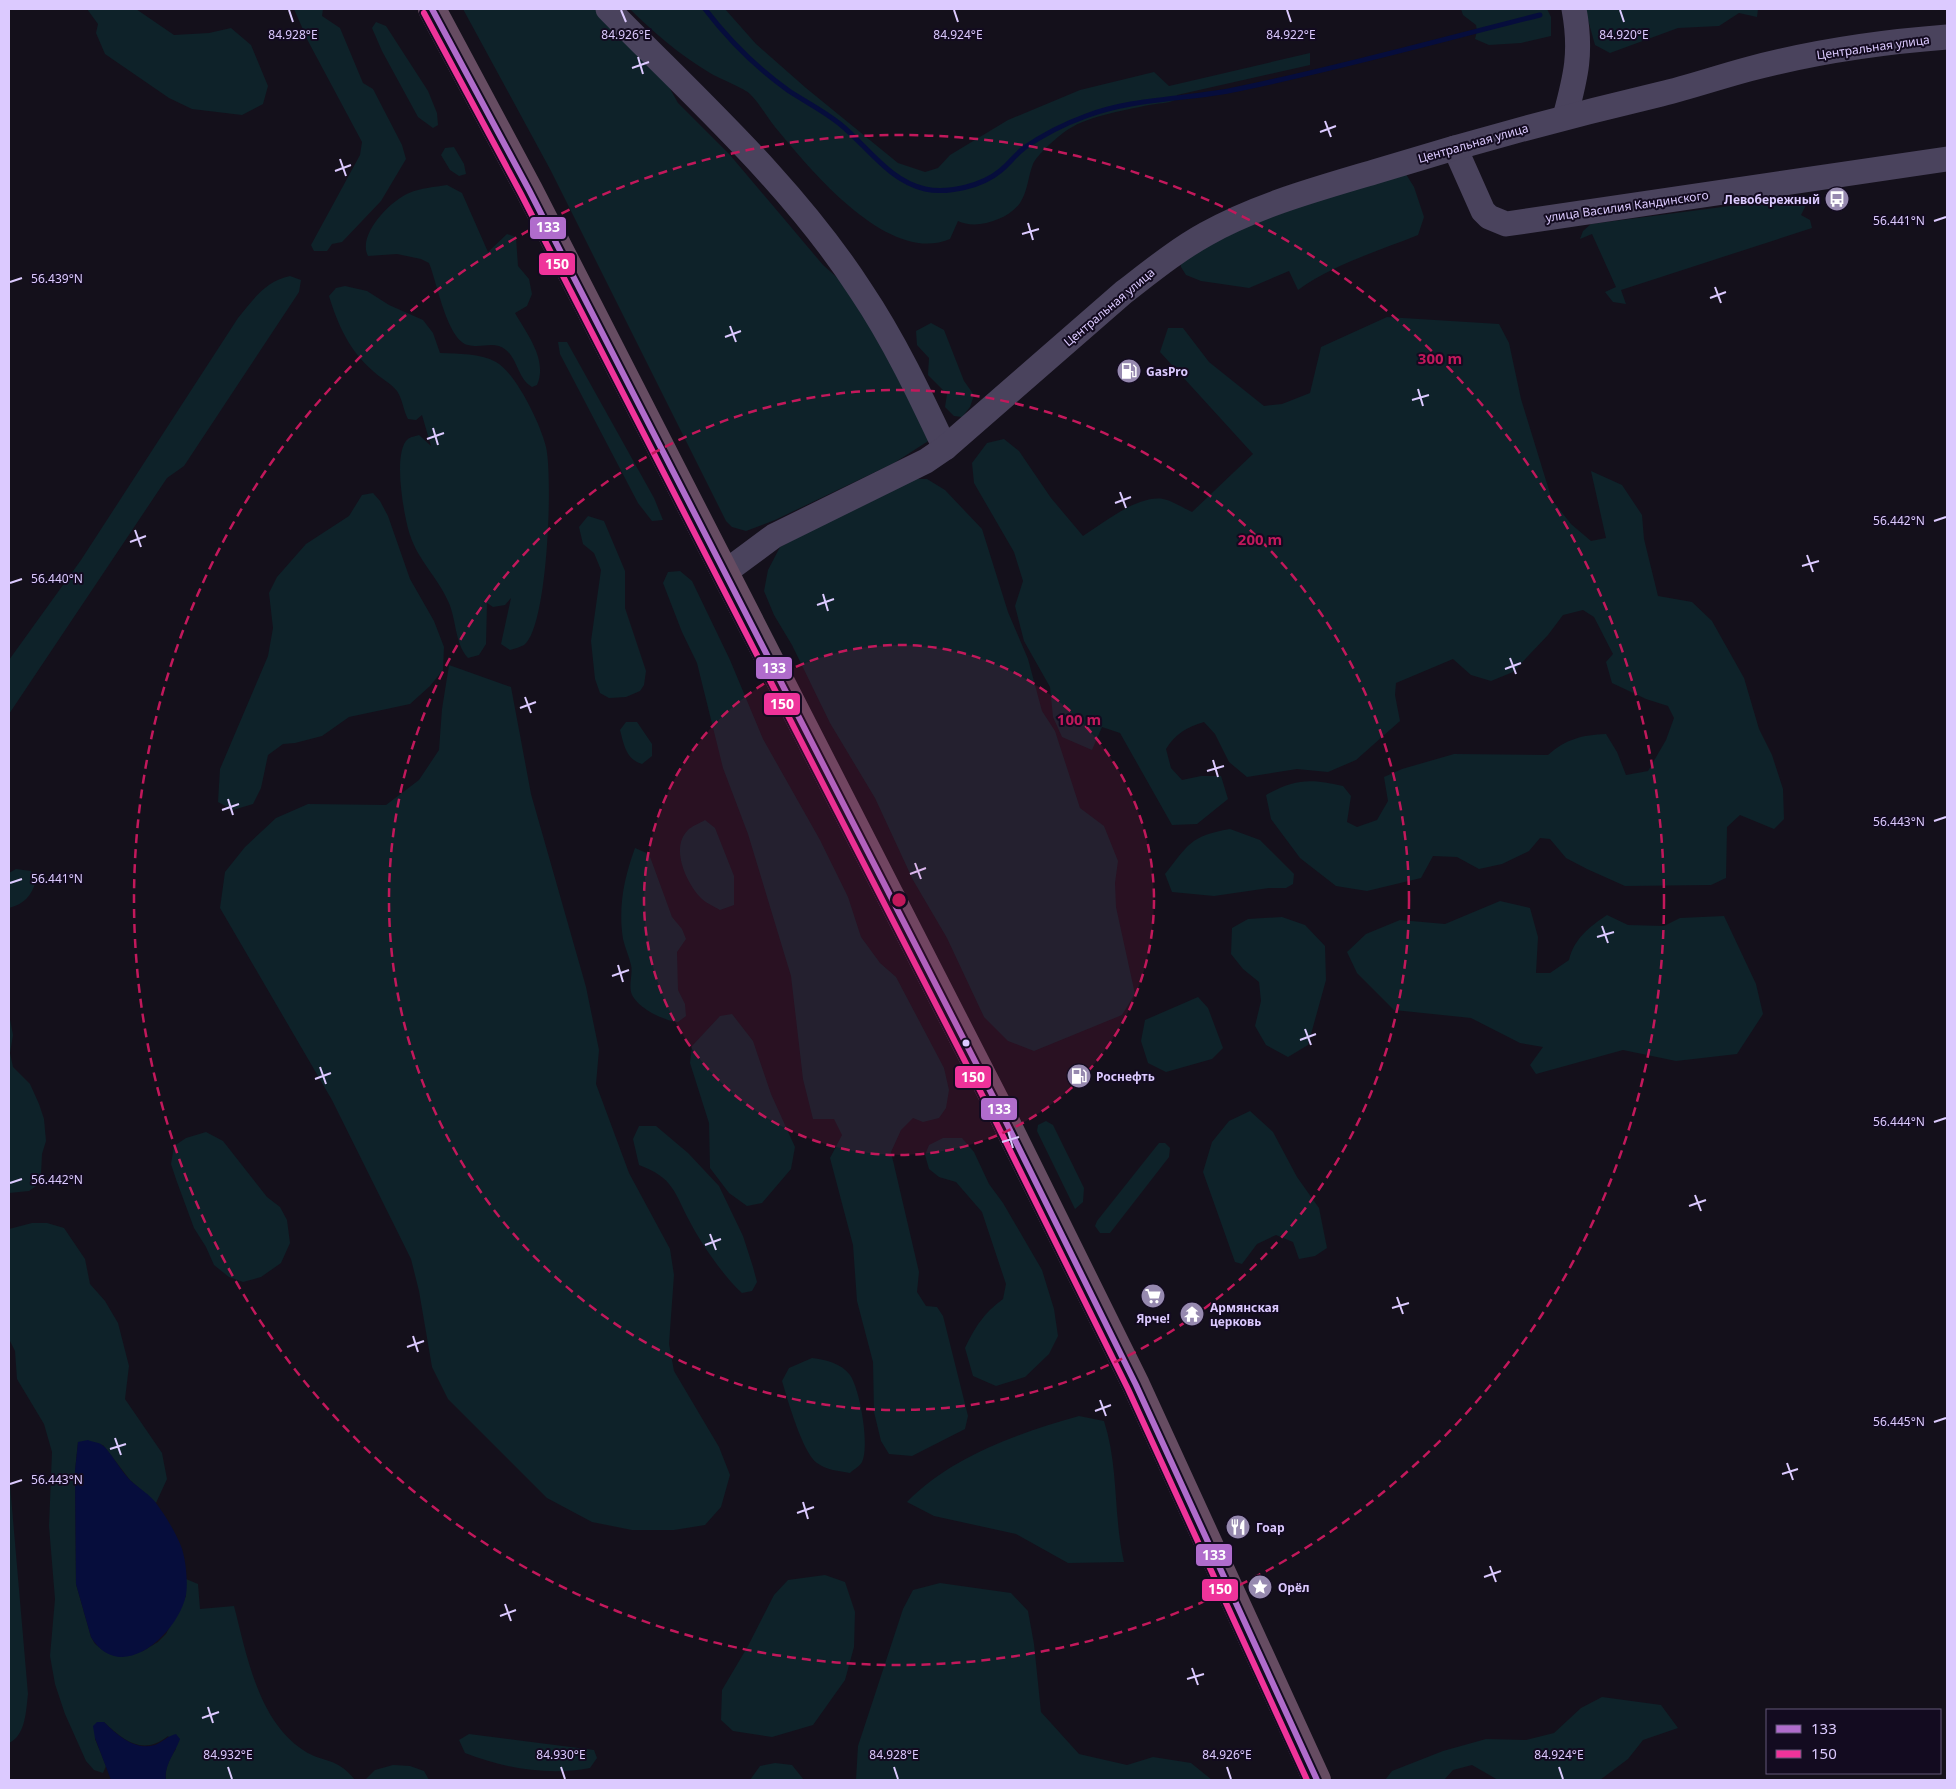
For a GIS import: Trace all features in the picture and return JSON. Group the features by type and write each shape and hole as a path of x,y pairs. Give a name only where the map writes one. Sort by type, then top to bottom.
{"highway":[{"path":"432,9 529,190 949,1011 1130,1373 1238,1604 1317,1780"}],"street":[{"path":"608,9 750,151 814,227 862,291 922,399 945,448"},
{"path":"1565,117 1576,76 1580,38 1574,9"},
{"name":"Центральная улица","path":"724,572 774,536 926,461 945,448 1153,269 1206,234 1253,212 1307,192 1455,148 1565,117 1798,58 1862,46 1947,37"},
{"name":"улица Василия Кандинского","path":"1455,148 1483,211 1497,222 1515,223 1947,159"}],"shaded area":[{"path":"87,9 136,9 174,35 209,33 231,28 251,45 268,86 263,104 242,115 192,109 169,98 105,54 96,33 98,24"},
{"path":"294,9 323,9 322,16 340,28 363,83 373,89 402,145 406,159 381,201 342,242 332,244 327,251 314,251 311,245 360,155 362,142 308,41"},
{"path":"463,9 599,9 664,78 678,103 730,155 823,265 859,297 933,438 894,463 775,520 746,531 732,527 726,521 551,171"},
{"path":"630,9 725,9 756,44 806,88 898,163 925,172 938,168 950,155 1008,120 1080,90 1154,72 1169,86 1310,53 1310,65 1177,95 1175,100 1165,103 1116,112 1082,122 1063,133 1039,156 1033,164 1023,198 1015,209 1000,219 982,224 965,224 958,221 950,239 927,244 903,239 879,228 855,211 812,171 750,94 688,59"},
{"path":"1461,9 1547,9 1551,17 1551,36 1521,43 1489,45 1475,39 1476,25 1463,15"},
{"path":"1585,9 1758,9 1757,17 1739,13 1719,26 1678,28 1610,53 1595,45"},
{"path":"376,22 386,26 428,91 437,113 438,125 433,128 418,117 382,51 372,28"},
{"path":"454,147 464,164 466,174 459,176 450,170 441,155 445,148"},
{"path":"1404,171 1414,187 1424,217 1418,235 1341,266 1298,290 1289,271 1249,288 1201,281 1186,275 1181,267 1180,260 1253,223"},
{"path":"447,185 462,193 488,252 507,234 516,237 518,266 529,279 532,294 527,306 515,313 530,338 538,357 540,376 537,385 532,387 527,384 510,354 501,347 492,345 473,346 461,341 454,333 449,322 429,263 421,259 397,254 368,256 366,248 367,238 371,229 393,203 414,191"},
{"path":"1799,197 1804,198 1805,207 1801,215 1810,220 1812,228 1621,290 1626,304 1613,302 1605,292 1616,287 1592,234 1580,239 1583,231 1591,224"},
{"path":"290,276 301,280 299,292 184,466 167,478 9,714 9,660 81,560 238,318 260,292 273,282"},
{"path":"345,286 367,291 389,305 423,320 433,333 440,353 476,355 496,362 512,377 527,400 546,447 549,488 547,550 539,611 532,633 524,645 510,650 501,644 511,598 505,605 493,607 487,603 486,644 479,655 468,658 463,652 451,608 439,584 414,544 405,514 400,470 403,446 409,438 419,435 431,446 422,415 416,420 408,419 397,391 365,363 345,336 329,296 336,288"},
{"path":"1387,317 1499,324 1509,343 1521,399 1552,500 1571,524 1591,541 1606,538 1591,471 1622,485 1642,515 1644,539 1658,596 1692,602 1712,621 1744,678 1759,729 1772,755 1783,789 1784,819 1774,829 1740,815 1727,827 1726,878 1711,885 1625,886 1566,858 1550,839 1540,838 1529,851 1502,864 1479,869 1457,857 1433,856 1421,878 1367,891 1336,886 1300,858 1271,819 1266,795 1286,785 1312,781 1343,786 1351,796 1347,822 1357,827 1377,820 1388,801 1384,777 1402,769 1454,754 1548,755 1561,745 1589,735 1606,734 1617,752 1626,775 1648,771 1666,740 1674,718 1668,706 1646,699 1612,683 1606,662 1613,654 1594,617 1583,610 1563,615 1548,635 1513,672 1491,681 1471,675 1453,659 1396,683 1395,695 1400,721 1356,760 1328,772 1297,769 1247,777 1229,762 1215,734 1204,722 1192,726 1177,735 1166,749 1171,768 1182,780 1201,776 1221,776 1228,799 1197,824 1172,825 1120,733 1102,727 1092,750 1062,737 1053,717 1050,687 1024,641 1015,606 1023,581 1014,552 974,483 972,463 987,443 1004,439 1019,451 1051,498 1083,536 1121,511 1143,501 1163,499 1192,512 1253,454 1160,352 1168,328 1183,328 1209,362 1264,406 1282,404 1310,393 1321,347"},
{"path":"931,323 944,330 964,381 974,395 970,407 962,417 954,416 945,407 947,394 928,375 929,358 917,345 916,331"},
{"path":"558,342 567,342 654,498 663,520 652,521 638,503 560,354"},
{"path":"915,479 927,479 945,490 982,529 1008,612 1028,659 1042,711 1055,731 1080,808 1104,826 1118,861 1115,883 1116,907 1135,994 1122,1015 1034,1051 1008,1041 984,1017 947,938 913,880 875,798 830,723 792,645 774,615 764,591 768,570 780,547 842,514"},
{"path":"373,493 388,516 410,579 434,621 444,647 443,670 430,686 410,704 349,717 322,736 283,744 268,755 261,788 253,804 233,810 218,802 220,769 268,656 273,628 269,593 277,577 306,544 349,516 362,495"},
{"path":"588,516 604,521 625,571 625,608 646,671 644,685 640,691 626,697 609,698 600,693 595,679 591,641 601,570 594,553 583,544 579,527"},
{"path":"680,571 692,581 730,660 763,739 820,840 848,897 861,937 880,963 896,977 944,1068 949,1090 946,1108 939,1118 923,1122 913,1118 901,1130 891,1152 919,1272 917,1292 926,1306 937,1307 943,1316 968,1416 965,1429 912,1456 889,1454 881,1441 874,1412 873,1362 857,1301 853,1245 830,1158 842,1135 834,1119 813,1119 803,1079 791,976 748,834 723,768 697,663 682,632 663,583 668,572"},
{"path":"449,665 511,687 531,794 586,987 599,1050 596,1084 629,1173 670,1249 674,1275 669,1344 674,1371 719,1447 730,1475 721,1507 705,1525 674,1530 632,1530 592,1522 547,1498 448,1399 432,1367 419,1291 411,1259 332,1100 220,908 225,872 245,847 276,818 308,804 386,805 419,780 439,750 442,709"},
{"path":"626,722 637,722 652,744 652,756 642,764 632,759 624,746 620,730"},
{"path":"705,820 715,828 734,876 734,905 720,910 704,901 695,891 685,874 680,855 680,846 688,830"},
{"path":"1230,829 1260,840 1294,874 1293,884 1286,888 1269,888 1214,896 1172,892 1165,874 1186,848 1198,838"},
{"path":"635,848 649,854 672,917 682,929 686,939 677,952 678,990 685,1004 686,1016 678,1022 665,1019 644,1008 638,1003 631,992 631,968 623,939 621,916 625,882"},
{"path":"16,869 31,871 36,880 27,898 9,908 9,873"},
{"path":"1500,901 1530,908 1538,937 1536,973 1550,973 1569,960 1578,940 1583,934 1607,915 1628,925 1664,926 1680,918 1724,916 1756,984 1763,1014 1737,1054 1676,1061 1623,1050 1536,1074 1530,1065 1543,1047 1520,1043 1471,1018 1394,1010 1357,973 1347,952 1366,934 1400,920 1445,924"},
{"path":"1282,917 1305,925 1325,946 1326,980 1308,1045 1288,1057 1266,1045 1255,1026 1261,1001 1259,982 1243,969 1231,954 1232,928 1248,919"},
{"path":"1198,997 1208,1008 1223,1048 1212,1059 1166,1072 1148,1063 1141,1041 1145,1020"},
{"path":"9,1014 13,1035 10,1053 13,1067 30,1084 39,1104 44,1119 46,1141 42,1154 41,1175 36,1186 29,1191 9,1193"},
{"path":"732,1014 753,1041 771,1094 795,1147 791,1169 762,1203 747,1206 729,1193 710,1168 709,1123 690,1063 692,1046 720,1016"},
{"path":"1250,1111 1273,1132 1297,1177 1319,1208 1327,1248 1315,1256 1299,1259 1293,1242 1276,1235 1257,1244 1242,1264 1235,1262 1203,1172 1212,1142 1229,1121"},
{"path":"1046,1121 1053,1125 1084,1188 1083,1202 1075,1209 1037,1131 1038,1125"},
{"path":"639,1126 656,1126 688,1153 719,1186 743,1236 753,1267 757,1282 752,1291 742,1293 713,1259 690,1222 672,1187 659,1175 639,1165 633,1139"},
{"path":"206,1132 223,1141 267,1197 280,1207 287,1220 290,1243 281,1263 261,1277 243,1282 229,1277 214,1265 206,1247 194,1228 171,1164 174,1146 186,1138"},
{"path":"943,1138 962,1138 974,1152 989,1184 1003,1203 1042,1270 1054,1309 1058,1336 1049,1354 1025,1377 996,1386 973,1376 965,1348 972,1333 981,1321 1003,1299 1006,1284 982,1212 956,1182 939,1177 929,1169 925,1155 929,1145"},
{"path":"1159,1143 1165,1143 1170,1148 1169,1157 1110,1233 1100,1233 1095,1226 1097,1221"},
{"path":"32,1223 47,1223 64,1228 85,1259 90,1284 105,1301 118,1323 129,1366 125,1399 162,1453 167,1479 156,1503 130,1480 103,1445 78,1442 75,1471 76,1584 91,1637 95,1644 104,1651 121,1657 143,1651 158,1642 166,1634 186,1596 186,1579 198,1584 200,1609 234,1606 256,1686 275,1722 303,1750 342,1767 355,1780 166,1780 167,1768 176,1749 168,1736 150,1745 134,1744 119,1735 104,1722 95,1739 106,1766 103,1773 94,1770 86,1761 65,1714 55,1684 50,1656 55,1599 49,1526 52,1452 44,1424 17,1379 15,1351 9,1339 9,1229"},
{"path":"812,1358 838,1365 850,1375 854,1382 863,1418 865,1444 862,1462 850,1473 824,1467 812,1458 801,1438 792,1412 782,1381 789,1368"},
{"path":"1079,1416 1104,1421 1112,1456 1118,1527 1124,1562 1068,1563 1016,1534 934,1516 907,1502 944,1472 987,1448 1033,1430"},
{"path":"88,1440 105,1447 127,1477 156,1503 176,1535 184,1557 187,1590 181,1610 172,1625 160,1638 146,1649 132,1656 117,1657 103,1651 91,1637 76,1584 75,1471 78,1442"},
{"path":"9,1473 28,1694 26,1714 22,1728 15,1739 9,1743"},
{"path":"825,1575 845,1582 855,1612 854,1647 845,1680 813,1725 772,1737 733,1731 721,1720 722,1690 748,1646 774,1595 788,1580"},
{"path":"940,1583 1011,1593 1028,1611 1034,1644 1041,1712 1079,1754 1127,1765 1153,1757 1191,1763 1212,1780 856,1780 858,1746 903,1609 913,1590"},
{"path":"1602,1697 1661,1705 1678,1728 1643,1740 1628,1759 1600,1780 1498,1780 1472,1765 1453,1770 1444,1780 1385,1780 1392,1771 1443,1751 1486,1739 1526,1740 1554,1733 1581,1708"},
{"path":"97,1722 104,1722 127,1741 140,1746 155,1745 176,1734 180,1739 168,1764 166,1780 111,1780 95,1738 93,1726"},
{"path":"469,1734 594,1750 597,1758 590,1768 574,1770 542,1771 510,1766 465,1753 459,1740"},
{"path":"775,1763 792,1765 804,1780 750,1780 760,1766"},
{"path":"393,1765 410,1766 424,1771 429,1780 365,1780 375,1770"}],"waterway":[{"path":"705,9 723,31 766,73 789,91 840,124 889,171 912,185 934,190 964,188 984,181 1000,171 1024,148 1039,138 1070,122 1105,110 1143,102 1219,93 1276,81 1540,15"}],"transit line":[{"name":"133","path":"432,9 529,190 1003,1116 1136,1385 1317,1780"},
{"name":"150","path":"424,13 521,194 995,1120 1128,1389 1307,1780"}],"place":[{"name":"Левобережный","path":"1837,199"},
{"name":"GasPro","path":"1129,371"},
{"name":"Роснефть","path":"1079,1076"},
{"name":"Ярче!","path":"1153,1296"},
{"name":"Армянская церковь","path":"1192,1314"},
{"name":"Гоар","path":"1238,1527"},
{"name":"Орёл","path":"1260,1587"}]}
